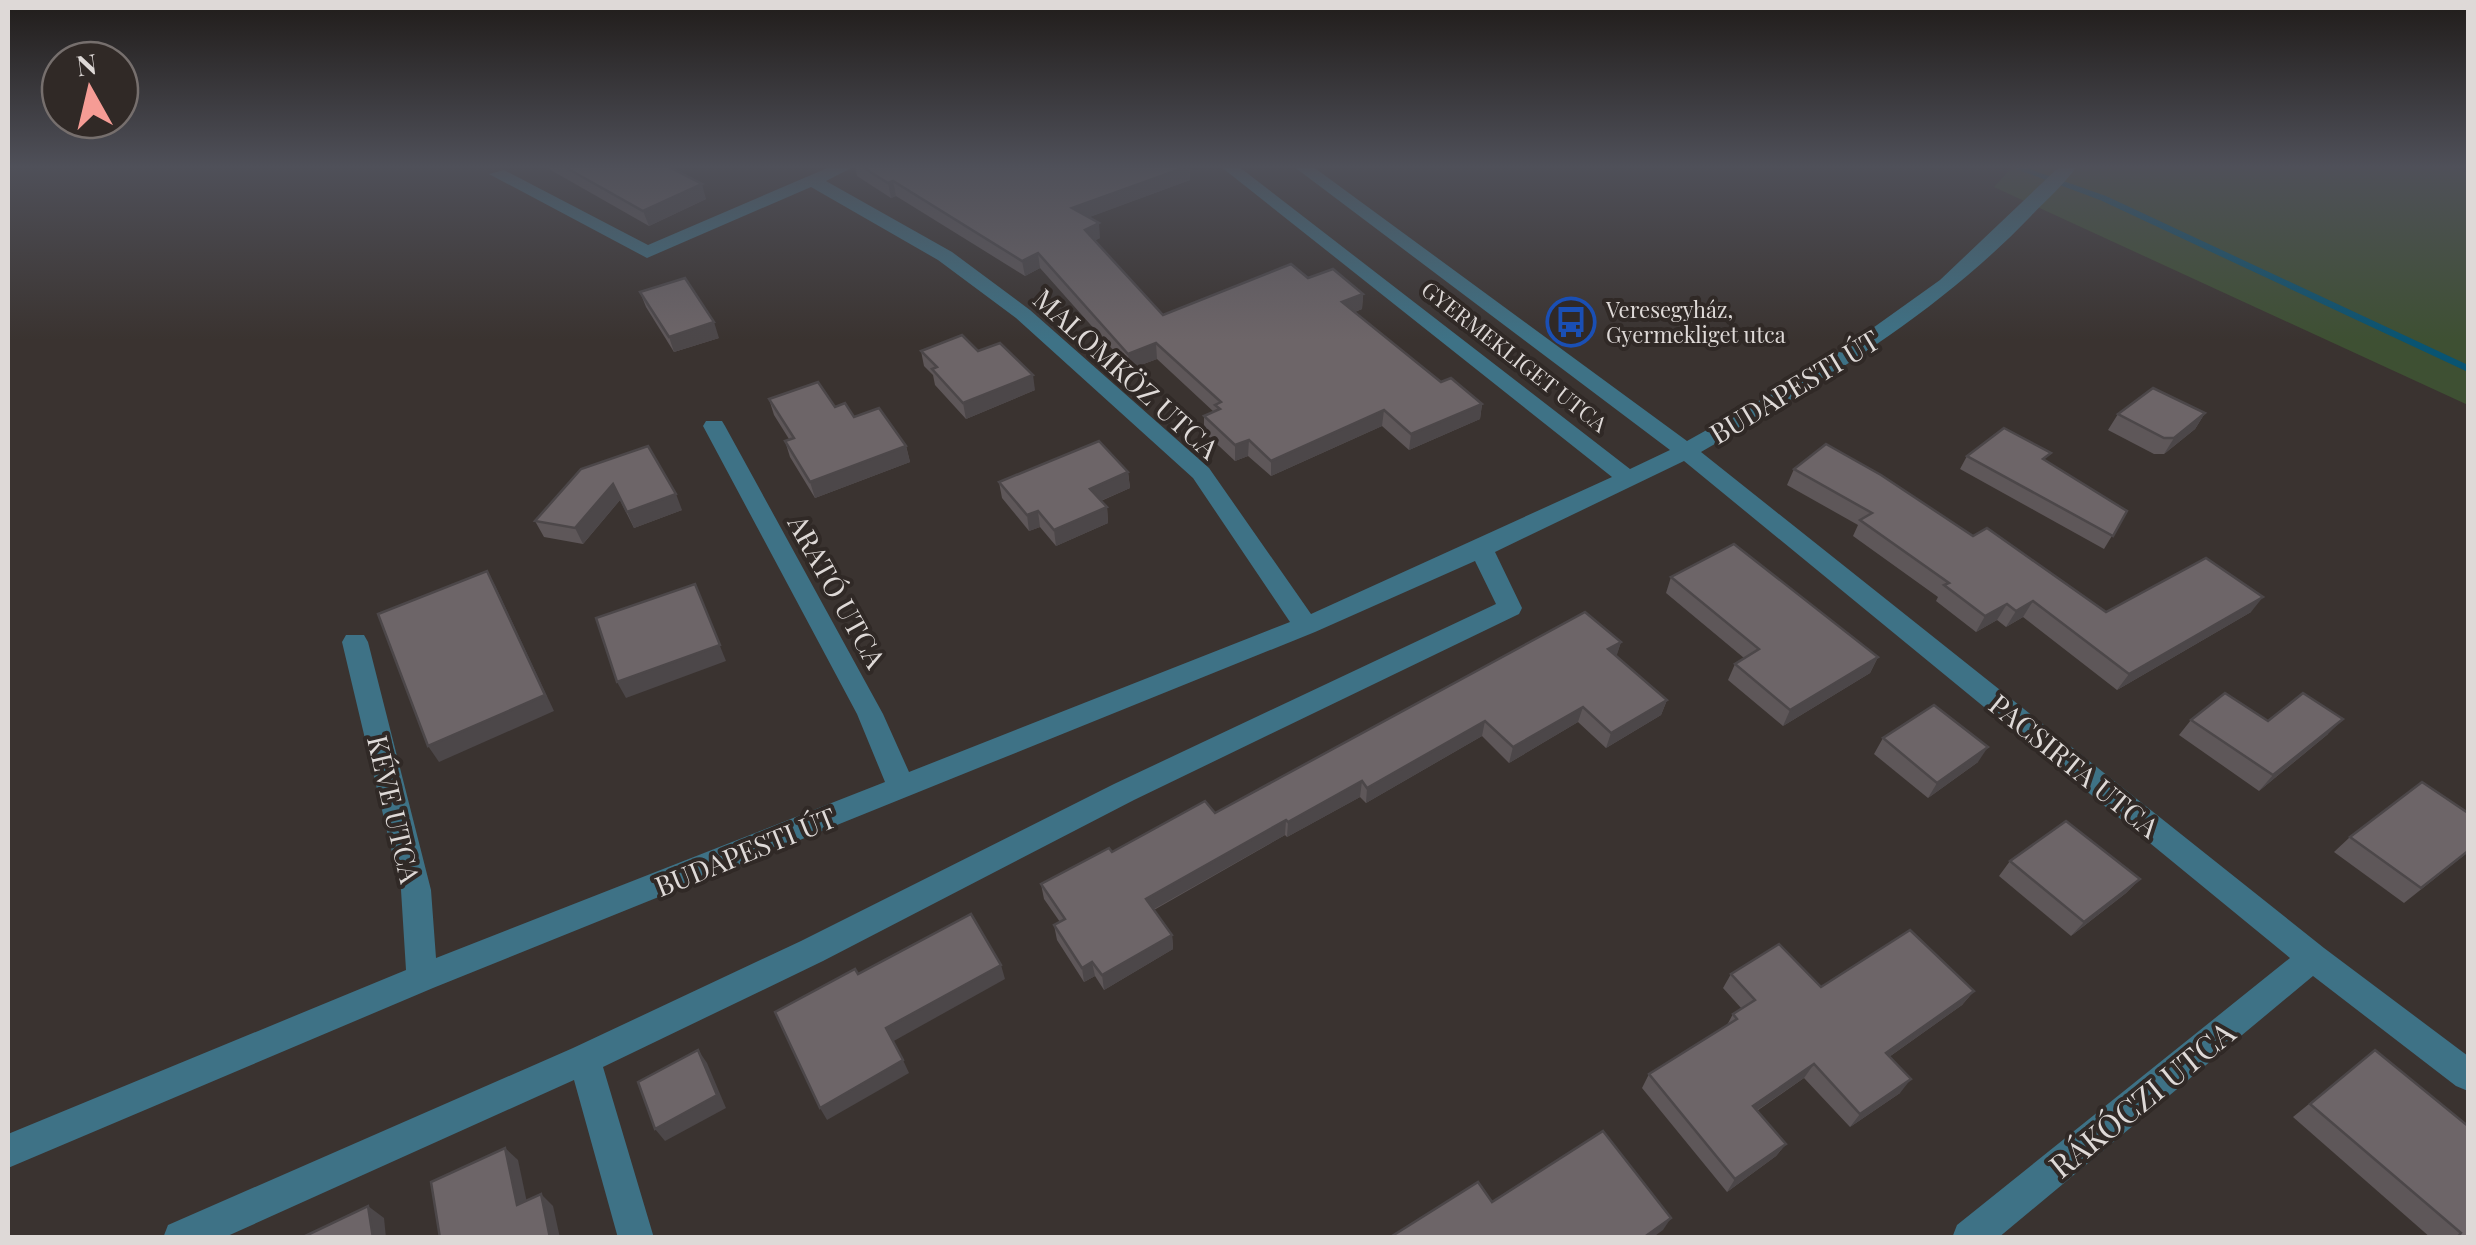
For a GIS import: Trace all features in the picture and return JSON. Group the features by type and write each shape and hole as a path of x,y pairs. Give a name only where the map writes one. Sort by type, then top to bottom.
{"street":[{"path":"593,224 646,252 710,224"},
{"name":"MALOMKÖZ UTCA","path":"889,224 945,256 1023,314 1201,473 1306,626"},
{"name":"GYERMEKLIGET UTCA","path":"1302,224 1628,478"},
{"name":"GYERMEKLIGET UTCA","path":"1381,224 1623,400 1686,451"},
{"name":"BUDAPESTI ÚT","path":"8,1152 422,978 1306,626 1481,549 1744,421 1878,336 2013,224"},
{"name":"ARATÓ UTCA","path":"714,426 870,714 902,788"},
{"name":"PACSIRTA UTCA","path":"1686,451 2313,958 2468,1075"},
{"path":"181,1238 584,1058 812,951 1124,792 1510,608 1481,549"},
{"name":"KÉVE UTCA","path":"355,642 416,890 422,978"},
{"name":"RÁKÓCZI UTCA","path":"1970,1238 2313,958"},
{"path":"584,1058 636,1238"}],"green space":[{"path":"2075,224 2468,224 2468,405"}],"building":[{"path":"962,224 1097,224 1085,230 1163,315 1291,264 1308,278 1333,269 1363,294 1342,302 1441,382 1451,378 1482,404 1411,434 1384,410 1271,461 1249,440 1235,445 1204,416 1220,409 1215,405 1221,402 1156,343 1128,354 1038,253 1022,261"},
{"path":"685,278 714,322 669,337 640,292"},
{"path":"962,335 978,351 1000,343 1033,375 963,403 921,351"},
{"path":"818,382 835,407 845,403 854,417 879,408 906,446 810,482 785,441 794,438 769,399"},
{"path":"2153,388 2205,413 2174,438 2164,438 2118,414"},
{"path":"2004,428 2051,453 2043,459 2127,511 2113,536 1967,456"},
{"path":"1099,441 1128,472 1090,489 1107,507 1054,530 1038,511 1027,515 999,482"},
{"path":"1826,444 1973,536 1987,528 2106,612 2206,558 2263,597 2129,674 2033,601 2016,611 2007,604 1985,616 1944,585 1949,583 1860,520 1872,513 1794,469"},
{"path":"648,446 676,494 627,512 613,484 575,528 535,521 581,469"},
{"path":"1734,544 1878,657 1790,710 1735,664 1759,649 1671,577"},
{"path":"487,571 545,695 428,746 378,614"},
{"path":"695,584 720,645 617,682 596,618"},
{"path":"1585,612 1621,642 1608,649 1667,700 1611,733 1583,707 1513,747 1485,721 1367,788 1362,781 1286,820 1146,899 1172,935 1102,975 1092,962 1082,968 1054,925 1065,919 1041,884 1109,848 1112,852 1205,801 1215,813"},
{"path":"2225,693 2268,721 2303,693 2343,719 2273,775 2191,720"},
{"path":"1934,705 1988,747 1937,783 1883,738"},
{"path":"2422,782 2468,813 2468,851 2421,888 2350,837"},
{"path":"2066,821 2140,879 2084,922 2010,861"},
{"path":"971,914 1001,965 886,1028 903,1060 820,1108 775,1012 855,969 858,974"},
{"path":"1910,930 1974,991 1886,1053 1911,1079 1860,1114 1814,1064 1753,1106 1786,1144 1735,1179 1649,1074 1737,1019 1733,1014 1755,1000 1731,974 1779,944 1821,987"},
{"path":"698,1050 717,1095 655,1129 638,1082"},
{"path":"2375,1050 2468,1126 2468,1238 2457,1238 2461,1233 2310,1104"},
{"path":"1603,1131 1671,1218 1643,1238 1389,1238 1478,1182 1492,1202"},
{"path":"505,1148 517,1205 541,1194 550,1238 440,1238 431,1182"},
{"path":"368,1206 373,1238 301,1238"}],"waterway":[{"path":"2159,224 2468,369"}],"place":[{"name":"Veresegyház, Gyermekliget utca","path":"1571,322"}]}
